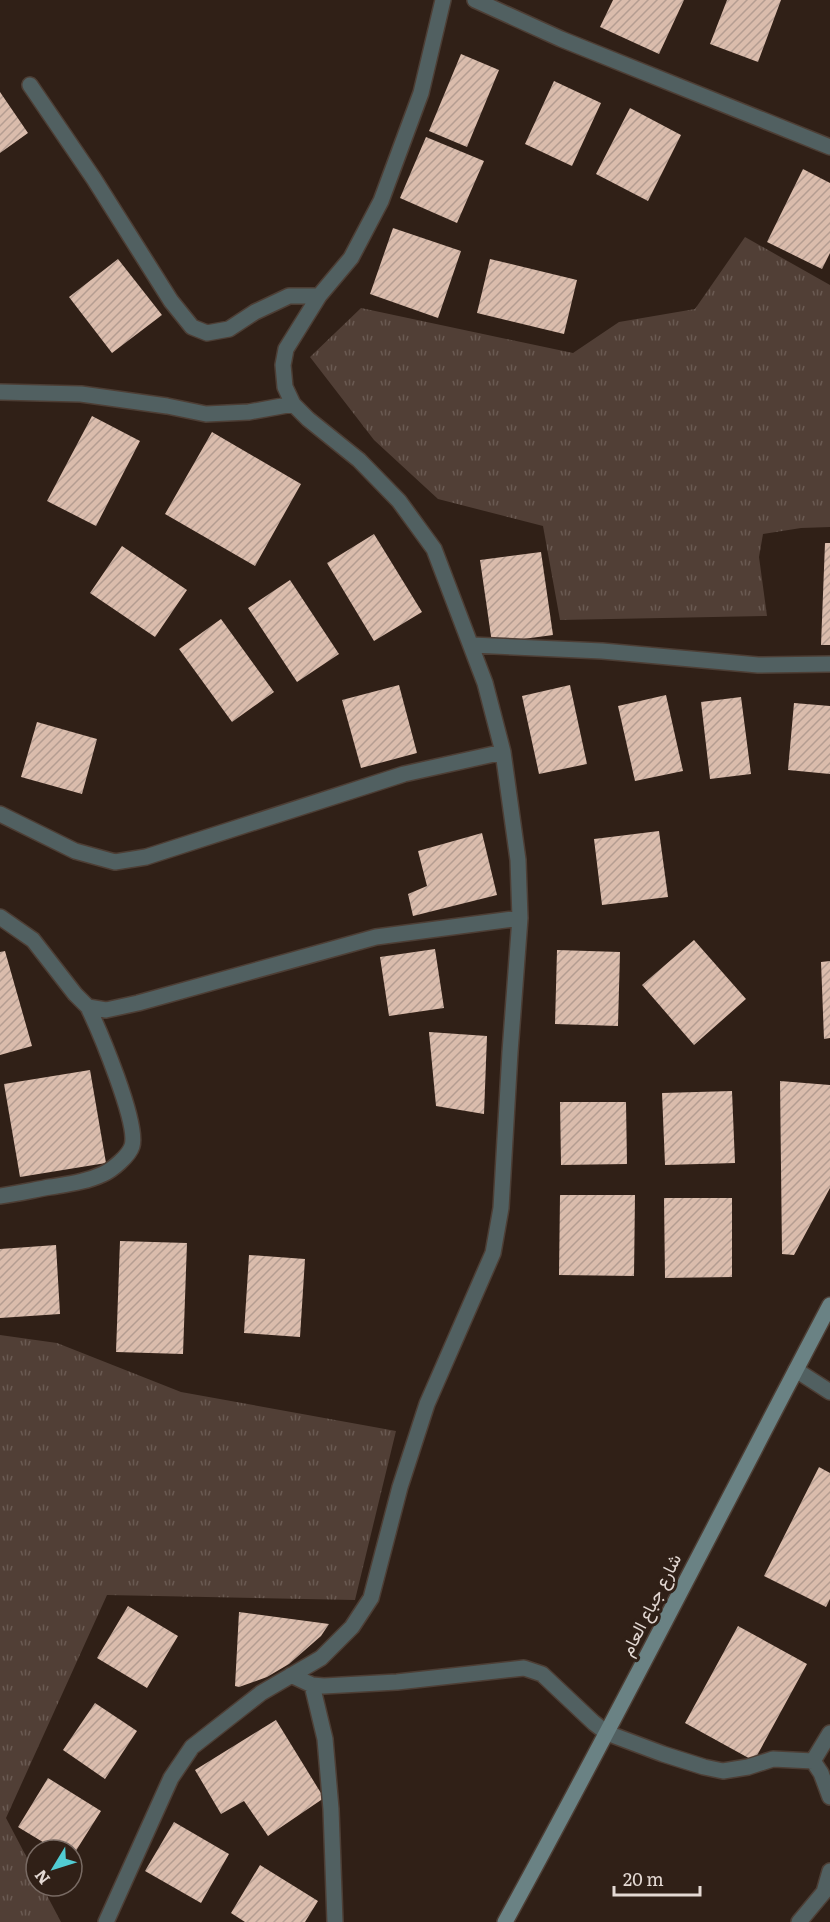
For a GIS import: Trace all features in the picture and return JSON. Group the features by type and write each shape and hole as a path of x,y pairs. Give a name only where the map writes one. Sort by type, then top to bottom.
{"main road":[{"name":"شارع جباع العام","path":"506,1922 607,1734 830,1305"}],"street":[{"path":"106,1922 171,1778 192,1747 261,1694 321,1658 352,1628 371,1598 399,1487 427,1404 493,1253 501,1208 520,918 518,860 503,752 485,683 434,549 399,501 359,460 293,404 285,387 283,366 286,349 319,296 351,258 381,201 421,93 443,0"},
{"path":"475,0 561,39 830,147"},
{"path":"30,85 94,178 171,301 192,327 207,333 229,329 255,312 289,296 319,296"},
{"path":"0,392 81,394 206,414 249,412 293,404"},
{"path":"472,645 602,651 758,665 830,664"},
{"path":"0,814 75,851 115,862 146,857 404,774 503,752"},
{"path":"0,917 33,940 88,1007 116,1075 131,1124 132,1146 120,1163 105,1173 87,1180 0,1196"},
{"path":"88,1007 106,1010 138,1004 376,937 520,918"},
{"path":"796,1370 830,1392"},
{"path":"291,1675 312,1685 324,1686 398,1682 524,1668 543,1674 607,1734 663,1754 723,1771 748,1767 773,1759 813,1761"},
{"path":"312,1685 325,1739 331,1809 335,1922"},
{"path":"813,1761 830,1732"},
{"path":"813,1761 822,1773 830,1797"},
{"path":"799,1922 824,1892 830,1871"}],"green space":[{"path":"745,237 830,285 830,527 801,528 763,534 759,557 767,616 560,620 543,526 438,499 374,440 310,357 361,308 573,353 619,322 695,309"},
{"path":"0,1335 57,1343 181,1392 396,1431 355,1600 107,1595 6,1818 24,1852 24,1898 48,1898 61,1922 0,1922"}],"building":[{"path":"613,0 684,0 659,54 600,27"},
{"path":"727,0 781,0 758,62 710,44"},
{"path":"461,54 499,70 467,147 429,131"},
{"path":"554,81 601,103 572,166 525,144"},
{"path":"0,92 28,133 0,153"},
{"path":"630,108 681,135 648,201 596,174"},
{"path":"426,137 484,161 457,223 400,198"},
{"path":"803,169 830,183 830,253 822,269 767,242"},
{"path":"393,228 461,251 438,318 370,294"},
{"path":"118,259 162,315 112,353 69,297"},
{"path":"490,259 577,280 564,334 477,313"},
{"path":"92,416 140,441 96,526 47,501"},
{"path":"212,432 301,484 255,566 165,514"},
{"path":"374,534 422,612 374,641 327,563"},
{"path":"825,543 830,543 830,645 821,645"},
{"path":"122,546 187,590 155,637 90,593"},
{"path":"541,552 553,635 492,643 480,560"},
{"path":"290,580 339,654 297,682 248,608"},
{"path":"221,619 274,692 232,722 179,649"},
{"path":"399,685 417,753 361,768 342,700"},
{"path":"570,685 587,764 539,774 522,696"},
{"path":"666,695 683,771 635,781 618,706"},
{"path":"741,697 751,774 710,779 701,702"},
{"path":"794,703 830,706 830,774 788,770"},
{"path":"37,722 97,739 82,794 21,777"},
{"path":"659,831 668,897 602,905 594,839"},
{"path":"482,833 497,895 413,916 408,894 427,886 418,851"},
{"path":"694,940 746,999 694,1045 642,985"},
{"path":"435,949 444,1008 389,1016 380,957"},
{"path":"557,950 620,952 618,1026 555,1024"},
{"path":"5,951 32,1046 0,1055 0,952"},
{"path":"830,961 830,1038 824,1039 821,962"},
{"path":"429,1032 487,1036 484,1114 436,1106"},
{"path":"90,1070 106,1163 20,1177 4,1084"},
{"path":"780,1081 830,1085 830,1188 794,1255 782,1254"},
{"path":"732,1091 735,1163 665,1165 662,1093"},
{"path":"560,1102 626,1102 627,1164 561,1165"},
{"path":"560,1195 635,1195 634,1276 559,1275"},
{"path":"664,1198 732,1198 732,1277 665,1278"},
{"path":"120,1241 187,1243 183,1354 116,1352"},
{"path":"56,1245 60,1314 0,1318 0,1249"},
{"path":"249,1255 305,1259 300,1337 244,1333"},
{"path":"819,1467 830,1473 830,1599 826,1607 764,1576"},
{"path":"128,1606 178,1636 147,1688 97,1658"},
{"path":"239,1612 329,1624 321,1636 289,1664 267,1677 239,1687 235,1686"},
{"path":"738,1626 807,1664 754,1761 685,1723"},
{"path":"95,1703 137,1731 105,1779 63,1750"},
{"path":"276,1720 324,1798 268,1836 244,1801 221,1814 195,1770"},
{"path":"48,1778 101,1811 84,1838 36,1838 18,1827"},
{"path":"174,1822 229,1854 201,1903 145,1871"},
{"path":"260,1865 318,1901 305,1922 245,1922 231,1913"}]}
